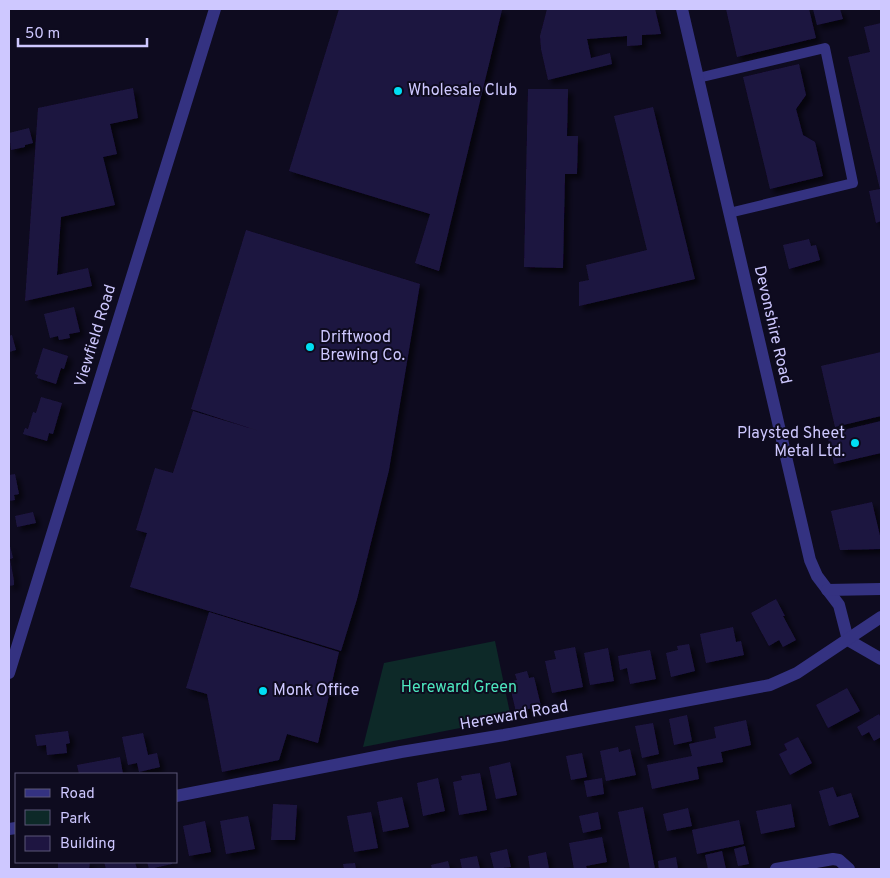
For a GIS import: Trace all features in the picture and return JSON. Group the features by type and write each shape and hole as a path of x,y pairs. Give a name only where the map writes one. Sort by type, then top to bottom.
{"street":[{"name":"Viewfield Road","path":"9,673 215,9"},
{"name":"Devonshire Road","path":"682,9 810,560 817,576 839,605 848,640"},
{"path":"827,590 881,589"},
{"name":"Hereward Road","path":"178,796 401,752 504,735 770,685 798,673 880,621"},
{"path":"848,640 881,659"},
{"path":"776,869 833,859 839,860 848,869"}],"lane":[{"path":"698,78 825,48 853,183 729,213"}],"green space":[{"name":"Hereward Green","path":"495,641 511,718 363,747 384,663"}],"building":[{"name":"Wholesale Club","path":"339,9 502,10 439,271 415,263 430,214 289,171"},
{"path":"547,9 655,9 661,34 642,35 642,45 627,46 627,36 587,39 591,58 610,53 612,64 548,80 540,36"},
{"path":"726,9 809,9 816,38 737,57"},
{"path":"813,9 840,9 843,19 817,25"},
{"path":"881,23 881,221 876,223 869,191 880,189 848,57 870,52 864,27"},
{"path":"799,64 806,95 796,109 803,135 815,142 823,176 770,189 743,77"},
{"path":"133,88 138,118 110,124 117,154 103,157 115,205 61,217 57,275 88,268 92,286 25,301 38,108"},
{"path":"528,89 568,89 567,136 578,136 577,174 565,174 563,268 524,267"},
{"path":"653,107 695,279 579,306 579,282 589,280 586,265 647,250 614,116"},
{"path":"29,128 33,143 11,150 9,133"},
{"path":"246,230 420,284 389,470 357,599 341,651 130,587 147,533 136,530 155,468 173,473 193,411 259,431 191,409"},
{"path":"809,239 811,246 816,245 820,260 789,269 783,245"},
{"path":"74,307 80,332 69,334 70,338 59,340 58,336 50,338 44,314"},
{"path":"12,335 16,350 9,352 9,336"},
{"path":"43,348 68,356 64,369 61,368 56,384 37,378 38,375 35,374"},
{"path":"881,352 881,416 835,427 821,366"},
{"path":"41,397 62,403 53,434 49,433 47,441 23,434 25,428 28,429 33,412 36,413"},
{"name":"Playsted Sheet Metal Ltd.","path":"881,421 881,453 834,464 827,434"},
{"path":"15,474 19,494 14,495 15,500 9,501 9,475"},
{"path":"872,502 881,540 881,549 840,550 831,511"},
{"path":"33,512 36,523 17,527 15,516"},
{"path":"9,542 13,558 10,559 14,585 9,586"},
{"path":"776,599 796,640 783,647 779,640 769,646 751,613"},
{"name":"Monk Office","path":"209,612 339,652 318,743 287,734 279,760 222,772 207,694 186,688"},
{"path":"733,627 736,642 741,641 744,655 706,663 700,634"},
{"path":"689,644 695,671 671,677 666,653 678,650 677,646"},
{"path":"575,647 583,687 552,693 545,661 556,659 554,651"},
{"path":"608,648 614,681 590,685 584,653"},
{"path":"650,650 656,679 630,684 627,668 620,670 618,656"},
{"path":"527,671 529,678 534,677 541,706 516,712 509,682 517,680 515,674"},
{"path":"847,688 860,711 828,728 816,705"},
{"path":"879,714 881,718 881,737 874,741 869,732 862,736 857,727"},
{"path":"687,715 692,741 674,745 669,719"},
{"path":"746,720 751,745 721,752 723,762 697,767 699,779 652,789 647,765 692,756 689,744 716,738 714,727"},
{"path":"653,723 659,754 642,758 635,726"},
{"path":"68,731 70,743 66,744 67,753 47,755 46,745 37,746 35,735"},
{"path":"143,733 148,755 157,753 160,767 139,772 137,763 128,765 122,737"},
{"path":"798,737 812,763 790,775 779,754 787,750 784,744"},
{"path":"618,747 619,752 630,749 636,775 606,781 600,751"},
{"path":"582,753 587,777 571,780 566,756"},
{"path":"120,757 123,773 79,773 77,765"},
{"path":"510,762 517,795 496,799 489,767"},
{"path":"480,773 487,810 459,815 453,782 462,780 461,776"},
{"path":"438,778 445,811 423,816 417,783"},
{"path":"602,778 604,794 587,797 584,781"},
{"path":"833,787 837,797 851,793 859,817 829,826 819,791"},
{"path":"402,797 409,827 383,832 377,802"},
{"path":"273,804 297,805 295,840 271,840"},
{"path":"791,804 795,827 761,834 756,811"},
{"path":"643,807 655,869 630,869 618,812"},
{"path":"688,808 692,826 667,831 663,814"},
{"path":"371,812 378,848 354,852 347,816"},
{"path":"598,812 601,829 583,833 579,816"},
{"path":"248,816 255,849 226,854 220,821"},
{"path":"739,820 744,844 697,854 692,830"},
{"path":"205,821 211,852 189,856 183,826"},
{"path":"602,837 607,862 586,866 587,869 574,869 569,843"},
{"path":"745,846 749,864 738,866 734,849"},
{"path":"507,849 511,867 494,869 490,853"},
{"path":"722,851 726,869 708,869 705,855"},
{"path":"546,852 549,869 530,869 528,856"},
{"path":"477,856 480,869 462,869 460,859"},
{"path":"676,857 678,869 659,869 658,861"},
{"path":"448,861 450,869 432,869 431,865"},
{"path":"58,863 90,863 89,869 58,869"},
{"path":"104,863 135,863 137,869 106,869"},
{"path":"147,863 172,863 172,864 149,869"},
{"path":"355,863 356,869 344,869 343,864"}],"place":[{"name":"Wholesale Club","path":"398,91"},
{"name":"Driftwood Brewing Co.","path":"310,347"},
{"name":"Playsted Sheet Metal Ltd.","path":"855,443"},
{"name":"Monk Office","path":"263,691"}]}
